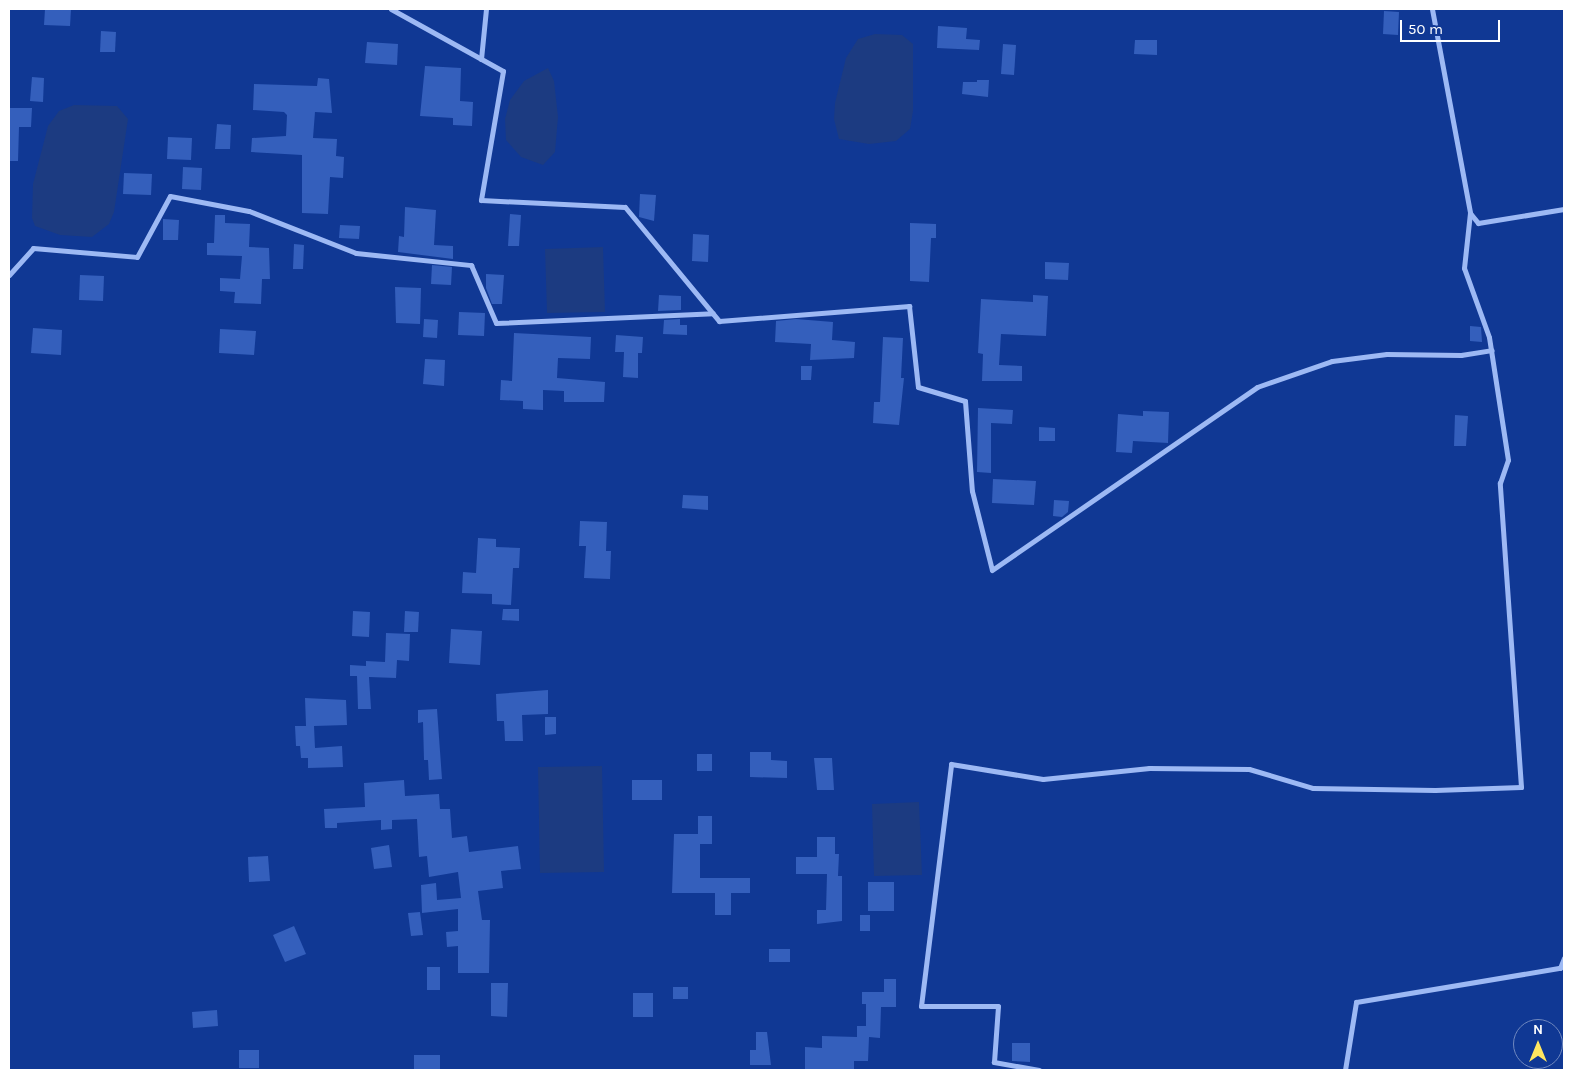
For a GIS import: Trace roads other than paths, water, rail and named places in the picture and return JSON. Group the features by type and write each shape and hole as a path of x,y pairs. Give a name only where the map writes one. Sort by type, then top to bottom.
{"street":[{"path":"391,9 503,71 481,200 624,207 719,321 909,306 918,387 965,401 972,490 992,570 1257,387 1332,361 1387,354 1461,355 1492,350"},
{"path":"481,59 486,9"},
{"path":"1039,1070 994,1062 998,1006 921,1006 951,764 1043,779 1149,768 1249,769 1313,788 1436,790 1521,786 1500,483 1508,460 1492,350 1464,268 1470,213 1432,9"},
{"path":"9,274 32,248 137,257 170,196 249,211 356,253 471,265 496,323 713,313"},
{"path":"1470,213 1478,223 1564,209"},
{"path":"1344,1070 1356,1002 1560,968 1564,958"}],"water":[{"path":"875,34 902,35 913,44 913,111 910,129 896,141 869,144 839,139 834,119 835,103 846,58 858,39"},
{"path":"548,68 554,81 558,117 555,152 543,165 521,157 506,140 505,119 510,100 524,81"},
{"path":"74,105 117,106 128,119 114,212 109,224 92,237 60,235 35,226 32,218 33,184 48,126 59,111"},
{"path":"603,247 605,312 547,313 545,249"},
{"path":"602,766 604,872 540,873 538,767"},
{"path":"919,802 922,875 874,876 872,804"}]}
